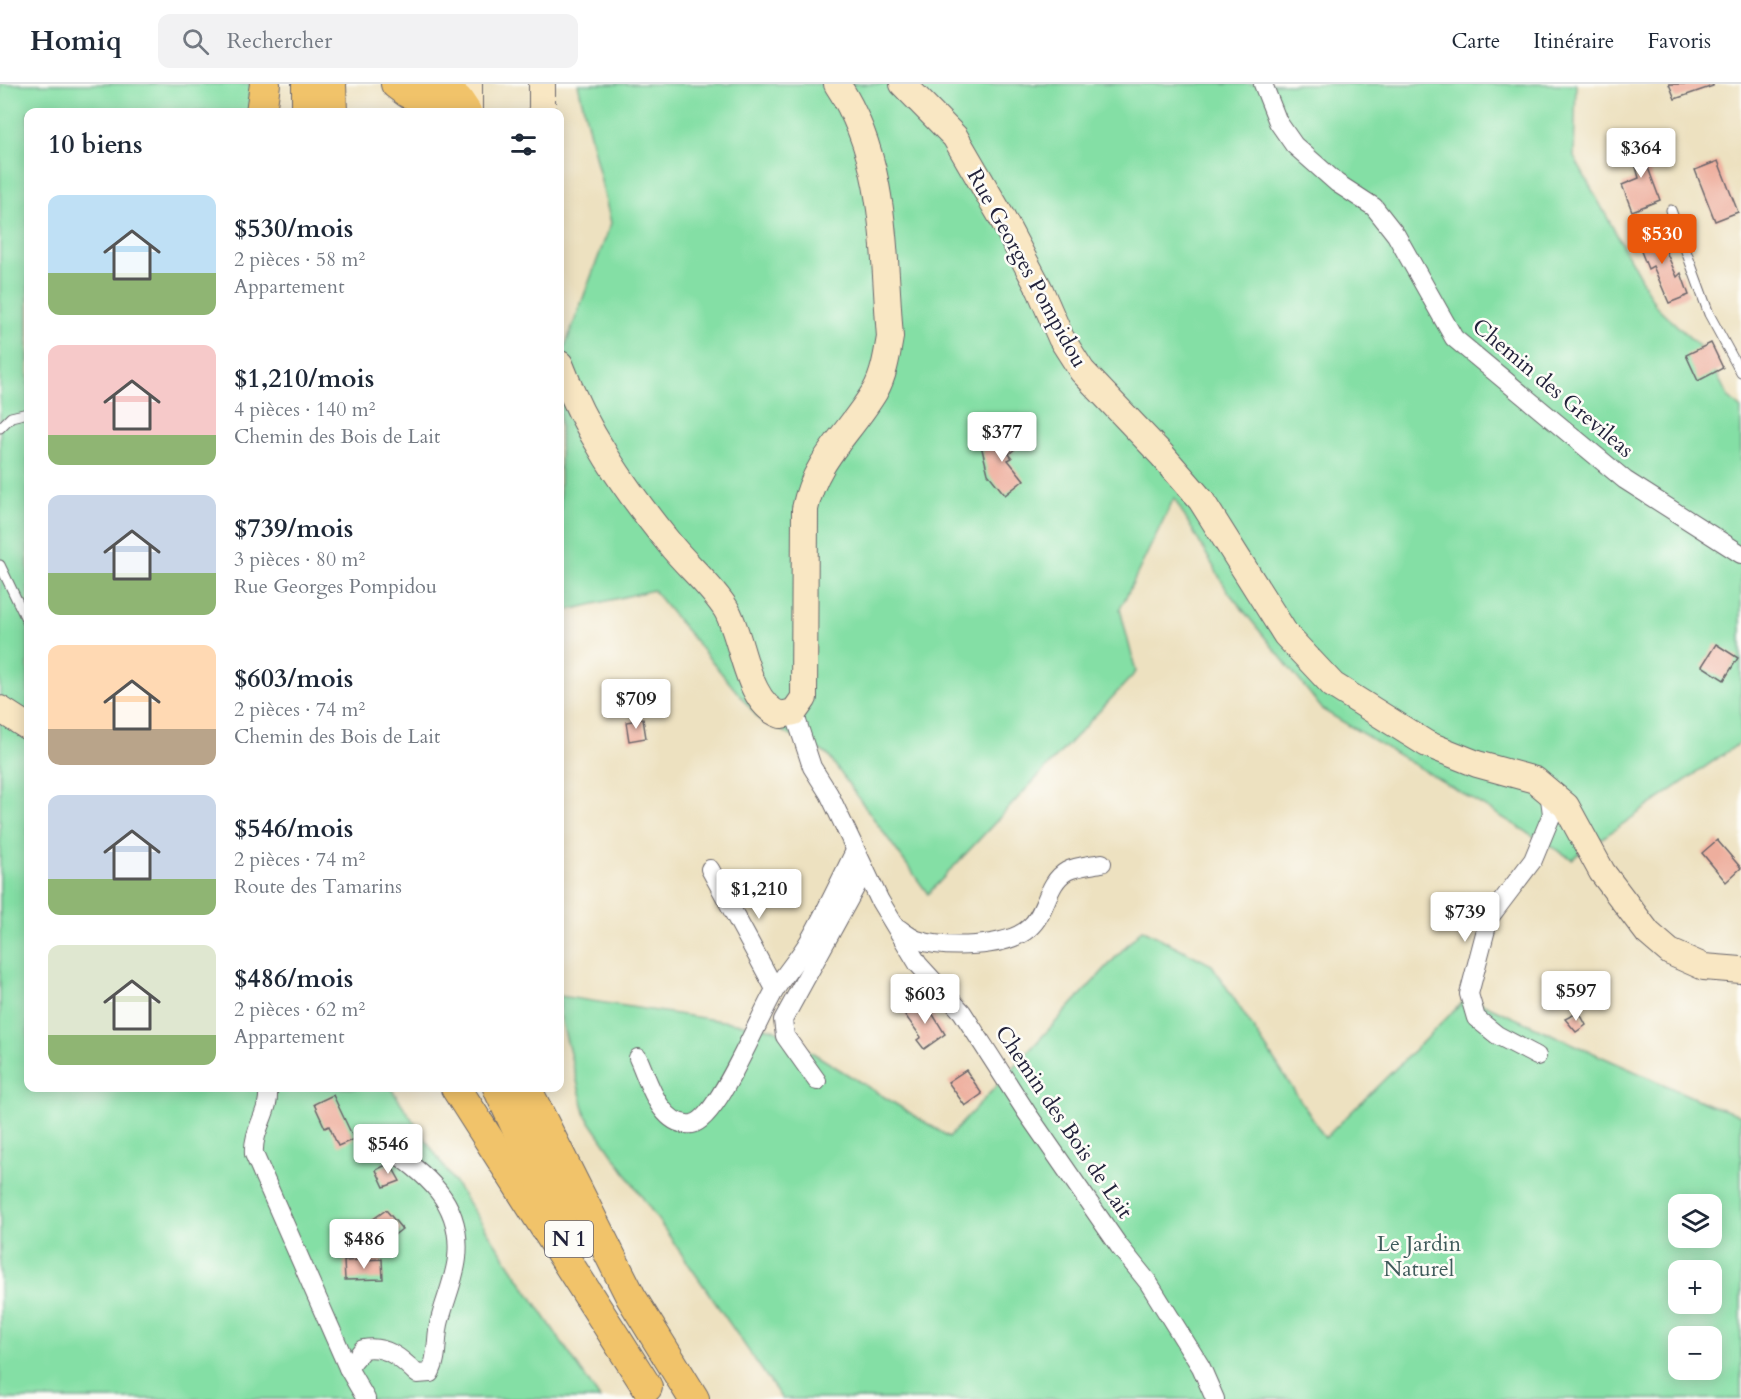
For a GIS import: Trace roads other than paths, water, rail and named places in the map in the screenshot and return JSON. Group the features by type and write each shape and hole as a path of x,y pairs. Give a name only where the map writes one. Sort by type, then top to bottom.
{"highway":[{"path":"262,108 265,84"},
{"path":"307,84 307,108"},
{"path":"331,84 332,108"},
{"path":"396,84 408,93 463,101"},
{"path":"459,1092 651,1393"},
{"name":"N 1","path":"500,1092 582,1265 651,1393"},
{"name":"N 1","path":"528,1092 631,1297 694,1399"},
{"path":"531,1092 541,1121"}],"main road":[{"path":"542,84 542,108"},
{"path":"564,373 585,423 640,508 727,610 755,689 764,704 773,712 781,715 794,712 804,698 804,530 810,485 820,466 875,390 885,364 890,338 875,175 868,144 837,84"},
{"name":"Rue Georges Pompidou","path":"903,84 955,137 1001,216 1040,290 1061,338 1082,371 1162,455 1201,500 1286,635 1333,686 1419,739 1477,764 1535,780 1566,806 1602,872 1648,933 1670,952 1704,967 1741,970"},
{"path":"0,709 24,724"}],"street":[{"name":"Chemin des Grevileas","path":"1263,84 1278,122 1294,145 1337,183 1374,207 1396,235 1454,338 1625,480 1741,554"},
{"name":"Chemin des Bois de Lait","path":"794,712 812,767 829,794 865,870 918,963 962,1012 1027,1113 1119,1246 1148,1282 1201,1367 1215,1399"},
{"path":"1536,1056 1497,1035 1476,1018 1469,994 1489,918 1533,860 1552,814 1549,791"},
{"path":"638,1058 661,1108 670,1118 691,1124 702,1120 718,1100 775,989 810,940 855,851"},
{"path":"896,927 917,940 949,944 1003,942 1029,929 1041,913 1058,878 1068,870 1102,862"},
{"path":"710,869 775,989"},
{"path":"818,1081 785,1036 783,1020 865,870"},
{"path":"267,1092 268,1103 256,1131 254,1154 348,1368 366,1399"},
{"path":"348,1368 363,1349 374,1347 384,1349 404,1361 417,1374 430,1373 435,1366 435,1336 457,1258 456,1232 448,1204 434,1183 384,1145"}],"lane":[{"path":"1671,210 1709,314 1741,373"},
{"path":"0,428 11,417 24,414"},
{"path":"0,565 24,615"}],"park label":[{"name":"Le Jardin Naturel","path":"1419,1256"}]}
